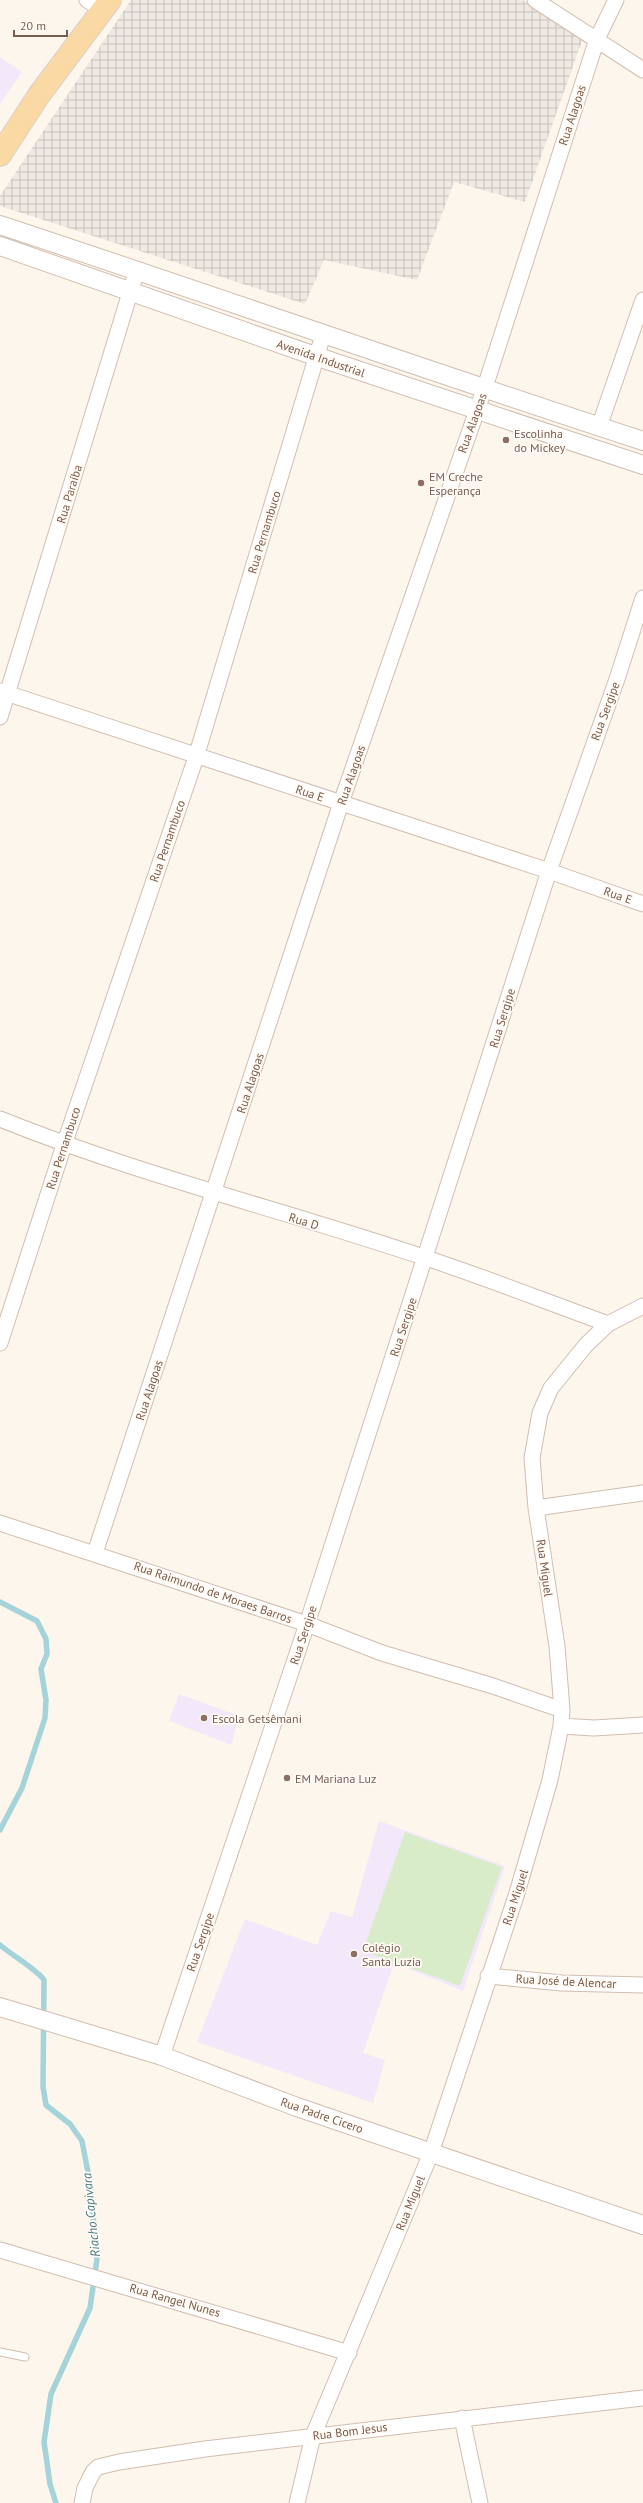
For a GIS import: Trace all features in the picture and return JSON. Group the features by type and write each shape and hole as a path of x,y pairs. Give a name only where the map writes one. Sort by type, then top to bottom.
{"main road":[{"path":"0,155 98,2"},
{"path":"0,140 39,96"}],"street":[{"path":"535,0 643,70"},
{"name":"Rua Alagoas","path":"95,1553 341,803 485,387 597,39 616,0"},
{"name":"Avenida Industrial","path":"0,225 137,270 323,335 485,387 643,441"},
{"name":"Avenida Industrial","path":"0,246 130,293 476,411 643,465"},
{"name":"Rua Paraíba","path":"0,717 4,693 137,270"},
{"path":"599,427 643,300"},
{"name":"Rua Pernambuco","path":"0,1343 64,1145 196,757 318,357 323,335"},
{"name":"Rua Sergipe","path":"162,2056 307,1624 426,1258 549,871 617,679 643,598"},
{"name":"Rua E","path":"4,693 196,757 549,871 643,904"},
{"name":"Rua D","path":"0,1119 64,1145 214,1194 426,1258 608,1324"},
{"name":"Rua Miguel","path":"297,2503 313,2436 349,2353 431,2153 516,1893 550,1780 561,1726 562,1710 556,1646 536,1508 532,1458 540,1413 551,1388 608,1324 643,1306"},
{"path":"536,1508 643,1493"},
{"name":"Rua Raimundo de Moraes Barros","path":"0,1523 307,1624 382,1653 493,1686 562,1710"},
{"path":"561,1726 594,1728 643,1725"},
{"name":"Rua José de Alencar","path":"488,1976 562,1983 643,1985"},
{"name":"Rua Padre Cicero","path":"0,2007 64,2025 162,2056 297,2107 643,2225"},
{"name":"Rua Rangel Nunes","path":"0,2250 349,2353"},
{"name":"Rua Bom Jesus","path":"82,2503 88,2478 101,2466 205,2449 643,2398"},
{"path":"462,2418 480,2503"}],"lane":[{"path":"0,2352 25,2357"}],"shaded area":[{"path":"131,0 523,0 583,38 525,202 454,182 417,280 324,260 305,304 0,206 0,196"},
{"path":"0,57 22,72 0,104"},
{"name":"Escola Getsêmani","path":"179,1694 239,1716 231,1745 169,1721"},
{"name":"Colégio Santa Luzia","path":"379,1821 505,1866 463,1991 394,1963 363,2053 385,2060 373,2103 197,2042 245,1919 317,1945 331,1911 352,1917"}],"green space":[{"path":"405,1832 502,1867 460,1986 363,1951"}],"waterway":[{"path":"0,1602 37,1621 46,1639 47,1654 41,1669 46,1700 45,1718 22,1788 0,1830"},
{"name":"Riacho Capivara","path":"0,1945 30,1967 44,1980 43,2087 46,2105 70,2124 82,2141 90,2183 97,2259 90,2308 51,2394 44,2442 50,2484 56,2503"}],"place":[{"name":"Escolinha do Mickey","path":"506,440"},
{"name":"EM Creche Esperança","path":"421,483"},
{"name":"Escola Getsêmani","path":"204,1718"},
{"name":"EM Mariana Luz","path":"287,1778"},
{"name":"Colégio Santa Luzia","path":"354,1954"}]}
